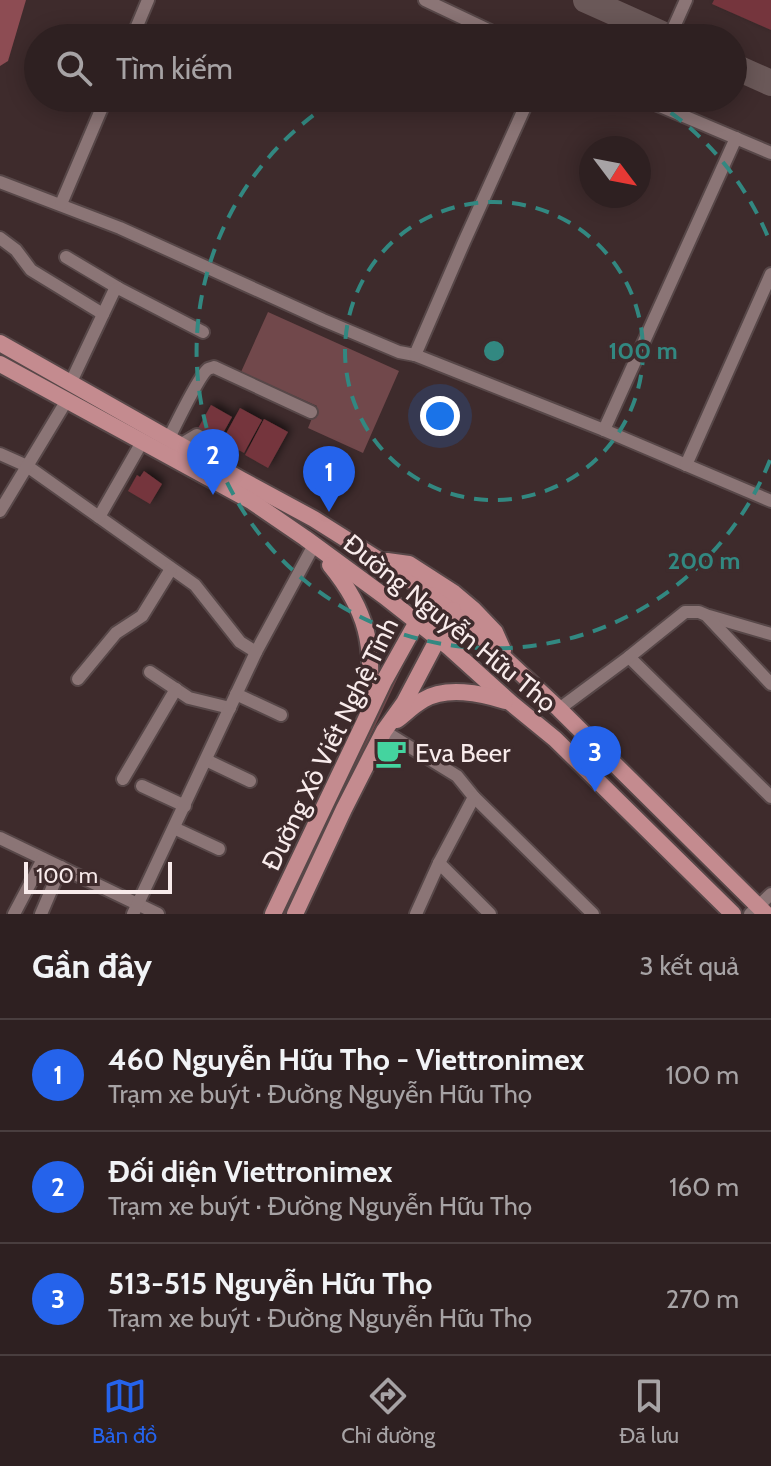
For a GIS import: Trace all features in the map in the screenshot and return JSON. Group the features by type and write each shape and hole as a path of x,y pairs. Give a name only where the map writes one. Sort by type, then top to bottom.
{"main road":[{"name":"Đường Nguyễn Hữu Thọ","path":"0,343 314,519 453,610 559,709 758,911"},
{"name":"Đường Nguyễn Hữu Thọ","path":"0,364 251,501 417,622 555,739 733,914"},
{"path":"314,545 344,583 361,615 372,665 366,720"},
{"path":"378,559 409,564 454,593 495,632 507,659"},
{"name":"Đường Xô Viết Nghệ Tĩnh","path":"273,914 384,681 432,595"},
{"name":"Đường Xô Viết Nghệ Tĩnh","path":"295,914 384,731 404,703 453,610"},
{"path":"384,731 425,699 437,694 485,695 511,703"}],"street":[{"path":"138,24 148,0"},
{"path":"425,0 476,24"},
{"path":"675,24 686,0"},
{"path":"61,204 100,112"},
{"path":"415,355 523,112"},
{"path":"674,112 771,153"},
{"path":"604,430 736,138"},
{"path":"0,182 134,234 399,352 415,355 604,430 771,501"},
{"path":"0,238 16,250 31,270 103,314"},
{"path":"66,257 203,332"},
{"path":"686,465 771,274"},
{"path":"71,382 118,288"},
{"path":"174,441 200,380 211,367 311,412"},
{"path":"0,511 67,400"},
{"path":"99,517 142,442"},
{"path":"0,454 27,466 195,585 240,642 256,652"},
{"path":"136,909 256,652 314,545"},
{"path":"78,679 116,633 142,616 171,569"},
{"path":"559,709 685,612 699,612 771,634"},
{"path":"706,615 771,684"},
{"path":"629,657 771,797"},
{"path":"150,672 197,701 230,708"},
{"path":"123,779 176,689"},
{"path":"236,694 281,715"},
{"path":"384,731 457,776 474,797 593,914"},
{"path":"206,760 250,781"},
{"path":"142,786 185,806"},
{"path":"416,914 474,797"},
{"path":"174,828 219,849"},
{"path":"0,838 61,867 136,909 158,914"},
{"path":"14,914 43,859"},
{"path":"439,863 490,914"},
{"path":"41,914 61,867"},
{"path":"758,911 771,894"}],"shaded area":[{"path":"0,0 26,0 8,61 0,66"},
{"path":"268,312 399,371 363,453 308,428 317,406 241,372"},
{"path":"412,642 287,914 282,914 388,687"}],"building":[{"path":"714,0 771,0 771,30 712,4"},
{"path":"211,405 232,417 217,444 196,432"},
{"path":"240,408 262,420 244,453 222,441"},
{"path":"264,419 288,432 268,468 245,455"},
{"path":"144,471 162,484 150,504 128,491 137,475 140,477"}],"taxiway":[{"path":"586,0 640,24"},
{"path":"747,72 771,83"}],"place":[{"name":"Đối diện Viettronimex","path":"213,495"},
{"name":"460 Nguyễn Hữu Thọ - Viettronimex","path":"329,512"},
{"name":"Eva Beer","path":"391,753"},
{"name":"513-515 Nguyễn Hữu Thọ","path":"595,792"}]}
